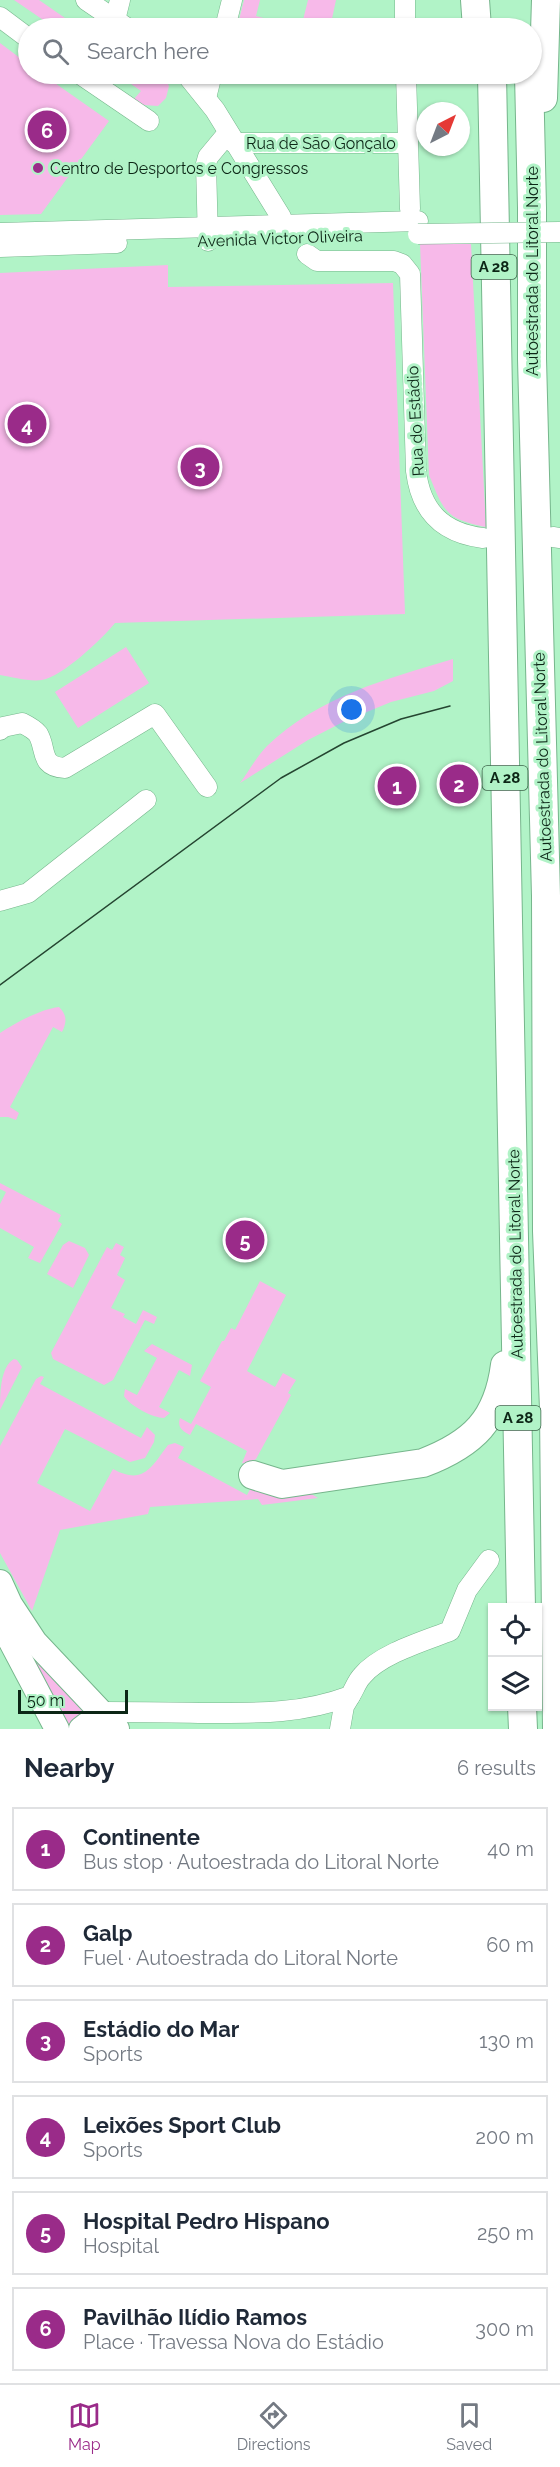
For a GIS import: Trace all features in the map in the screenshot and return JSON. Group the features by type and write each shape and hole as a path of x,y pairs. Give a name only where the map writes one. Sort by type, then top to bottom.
{"highway":[{"path":"475,0 476,18"},
{"path":"492,0 492,18"},
{"path":"527,0 528,18"},
{"path":"532,208 544,92 546,0"},
{"path":"482,84 493,191"},
{"name":"Autoestrada do Litoral Norte","path":"492,84 521,1603"},
{"name":"Autoestrada do Litoral Norte","path":"529,84 532,371 546,896 547,1231 554,1409 557,1729"},
{"path":"546,896 554,957 560,979"},
{"path":"253,1475 282,1484 423,1463 457,1448 474,1435 489,1418 502,1387 506,1362 512,1228"},
{"path":"522,1711 523,1729"}],"main road":[{"path":"0,1582 10,1604 35,1642 111,1722"},
{"path":"0,1621 57,1729"},
{"path":"81,1729 96,1719 111,1722"}],"street":[{"path":"86,0 112,18"},
{"path":"120,0 121,18"},
{"path":"228,18 232,0"},
{"path":"405,0 405,18"},
{"path":"0,17 18,30"},
{"path":"94,84 149,122"},
{"path":"194,84 206,98 281,217"},
{"path":"206,98 210,84"},
{"path":"406,84 407,143 416,221"},
{"path":"207,235 206,164 208,157 231,138"},
{"name":"Rua de São Gonçalo","path":"231,138 407,143"},
{"name":"Avenida Victor Oliveira","path":"0,247 416,221 560,220"},
{"name":"Avenida Victor Oliveira","path":"416,221 560,232"},
{"name":"Avenida Victor Oliveira","path":"0,233 207,235"},
{"name":"Rua do Estádio","path":"307,254 316,261 328,262 394,261 406,268 410,274 416,471 420,490 431,513 447,528 483,538"},
{"path":"0,730 3,727 22,723 29,727 39,737 48,763 65,768 155,714 207,787"},
{"path":"0,901 28,893 146,800"},
{"path":"340,1729 344,1706 361,1676 374,1665 419,1642 450,1631 467,1590 489,1560"},
{"path":"111,1722 292,1712 350,1696"}],"shaded area":[{"path":"14,0 39,0 65,18 40,18"},
{"path":"244,0 260,0 256,16 264,18 240,18"},
{"path":"308,0 336,0 332,18 304,18"},
{"name":"Centro de Desportos e Congressos","path":"0,43 18,56 18,84 56,84 109,121 41,214 0,215"},
{"path":"131,84 168,84 169,86 166,98 158,106 143,105 134,99 141,91"},
{"path":"420,243 471,244 486,527 462,521 448,512 429,475"},
{"path":"168,265 168,287 393,283 405,614 115,623 81,656 50,677 32,680 0,675 0,273"},
{"path":"126,647 149,683 78,728 55,692"},
{"path":"453,659 453,681 434,691 391,702 345,721 308,740 240,783 267,746 308,715 331,702 378,682"},
{"path":"59,1007 65,1016 64,1028 62,1032 53,1027 10,1107 19,1113 16,1120 0,1117 0,1033 36,1013"},
{"path":"0,1183 61,1215 58,1221 62,1224 40,1263 28,1258 34,1247 0,1228 0,1204 6,1192 0,1189"},
{"path":"69,1241 85,1248 89,1255 73,1288 47,1274 63,1245"},
{"path":"116,1243 124,1247 120,1255 125,1258 117,1275 125,1280 111,1308 125,1314 123,1317 136,1324 143,1310 157,1317 154,1324 145,1320 113,1380 104,1385 53,1359 51,1353 107,1247 112,1250"},
{"path":"260,1281 286,1295 247,1371 275,1387 283,1373 296,1380 288,1393 291,1395 256,1459 246,1464 242,1463 247,1451 196,1424 190,1435 181,1428 179,1421 180,1418 191,1424 211,1387 200,1381 222,1341 231,1328 235,1330"},
{"path":"152,1344 192,1365 190,1376 179,1370 159,1407 170,1413 164,1418 142,1411 124,1396 125,1389 137,1395 157,1358 144,1351"},
{"path":"14,1359 22,1367 0,1410 3,1374"},
{"path":"44,1377 40,1384 141,1438 147,1427 155,1435 154,1442 145,1458 130,1462 65,1429 37,1483 90,1511 113,1469 124,1474 140,1474 152,1466 168,1445 175,1443 184,1447 178,1458 247,1495 253,1484 300,1487 318,1498 262,1505 258,1499 150,1507 148,1514 60,1530 32,1611 0,1553 0,1446 36,1379"},
{"path":"20,1633 88,1710 69,1726"}],"tram line":[{"path":"0,985 281,778 344,743 401,719 450,706"}],"place":[{"name":"Pavilhão Ilídio Ramos","path":"47,130"},
{"name":"Centro de Desportos e Congressos","path":"38,168"},
{"name":"Leixões Sport Club","path":"27,424"},
{"name":"Estádio do Mar","path":"200,467"},
{"name":"Galp","path":"459,784"},
{"name":"Continente","path":"397,786"},
{"name":"Hospital Pedro Hispano","path":"245,1240"}]}
